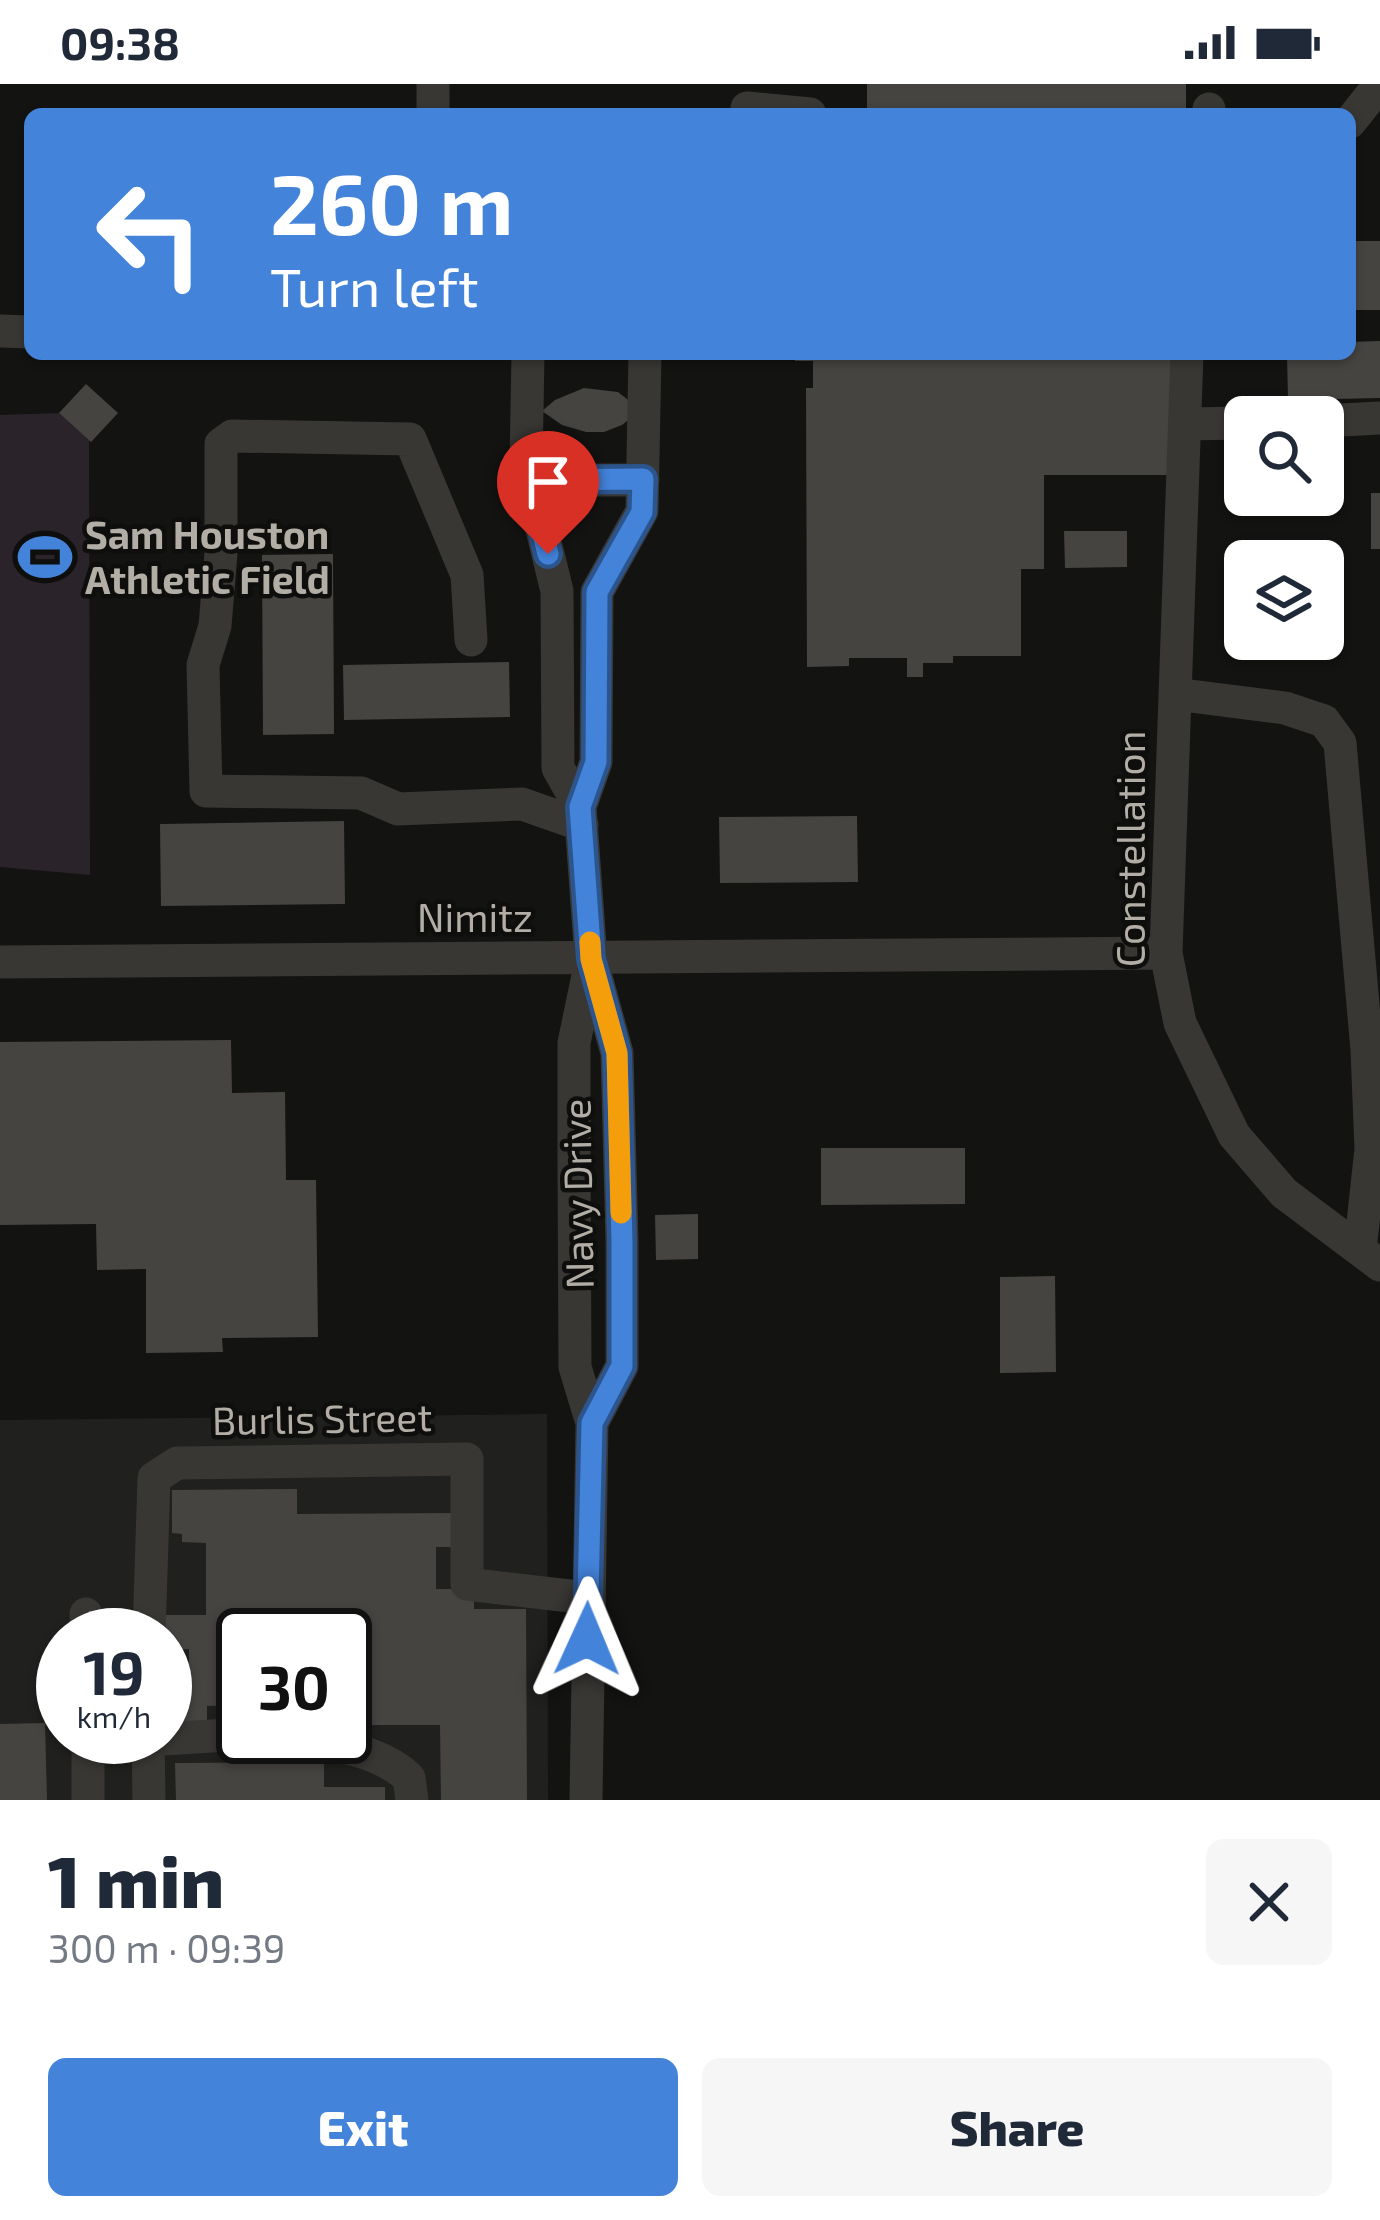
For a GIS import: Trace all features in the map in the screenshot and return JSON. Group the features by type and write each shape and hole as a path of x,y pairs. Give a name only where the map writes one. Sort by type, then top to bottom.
{"street":[{"path":"1356,114 1380,84"},
{"path":"747,102 778,108"},
{"name":"Navy Drive","path":"528,360 526,464 557,591 558,768 581,816"},
{"name":"Navy Drive","path":"592,1423 622,1366 619,1158 617,1053 591,959 581,816 596,762 597,592 642,512 645,360"},
{"name":"Constellation","path":"1187,360 1166,953 1180,1023 1234,1135 1284,1193 1370,1258"},
{"path":"1344,420 1380,418"},
{"path":"1185,424 1224,423"},
{"path":"471,640 467,575 410,439 232,436 221,444 217,608 203,665 206,791 361,793 398,809 522,804 581,816"},
{"path":"530,480 643,479"},
{"path":"1175,694 1286,708 1324,721 1340,743 1369,1090 1370,1258"},
{"name":"Nimitz","path":"0,962 1166,953"},
{"name":"Navy Drive","path":"586,1800 592,1423 575,1367 574,1043 591,959"},
{"path":"574,1160 619,1158"},
{"name":"Burlis Street","path":"149,1608 154,1478 177,1463 467,1459 467,1584 587,1598"},
{"path":"372,1757 409,1778 412,1800"},
{"path":"88,1764 88,1800"},
{"path":"148,1764 149,1800"}],"shaded area":[{"name":"Sam Houston Athletic Field","path":"59,413 89,440 90,875 0,867 0,415"},
{"path":"547,1414 548,1800 0,1800 0,1420"}],"building":[{"path":"867,84 1186,84 1186,108 867,108"},
{"path":"1356,241 1380,241 1380,310 1356,310"},
{"path":"1380,341 1380,398 1288,396 1287,360 1356,360 1356,342"},
{"path":"1177,360 1177,475 1044,475 1044,569 1021,569 1021,656 953,656 953,663 923,663 923,677 907,677 907,658 849,658 849,666 807,667 806,388 813,388 813,361 795,361"},
{"path":"86,384 118,413 91,442 59,413"},
{"path":"584,388 618,392 641,410 604,432 562,425 542,411"},
{"path":"1371,493 1380,493 1380,549 1371,549"},
{"path":"1064,531 1127,531 1127,567 1065,568"},
{"path":"333,554 334,734 263,735 262,555"},
{"path":"509,662 510,717 344,720 343,665"},
{"path":"857,816 858,882 720,883 719,817"},
{"path":"344,821 345,904 161,906 160,824"},
{"path":"231,1040 232,1093 285,1092 286,1180 316,1180 318,1337 222,1338 223,1352 146,1353 146,1269 97,1270 96,1224 0,1225 0,1042"},
{"path":"821,1148 965,1148 965,1204 821,1205"},
{"path":"698,1214 698,1259 656,1260 655,1215"},
{"path":"1055,1276 1056,1372 1000,1373 1000,1277"},
{"path":"297,1489 297,1514 454,1513 454,1547 436,1547 436,1589 474,1589 474,1609 526,1609 527,1800 441,1800 440,1725 372,1725 372,1608 216,1608 216,1706 207,1706 207,1728 192,1728 192,1615 206,1615 206,1543 182,1542 182,1534 172,1533 172,1490"},
{"path":"36,1723 36,1764 46,1764 47,1800 0,1800 0,1724"},
{"path":"175,1764 324,1764 324,1787 385,1787 385,1800 176,1800"}],"slow traffic":[{"path":"590,942 617,1053 621,1213"}],"place":[{"name":"Sam Houston Athletic Field","path":"45,557"}],"route":[{"path":"548,554 530,480 643,479 642,512 597,592 596,762 580,807 591,959 617,1053 622,1242 622,1366 592,1423 587,1639"}]}
